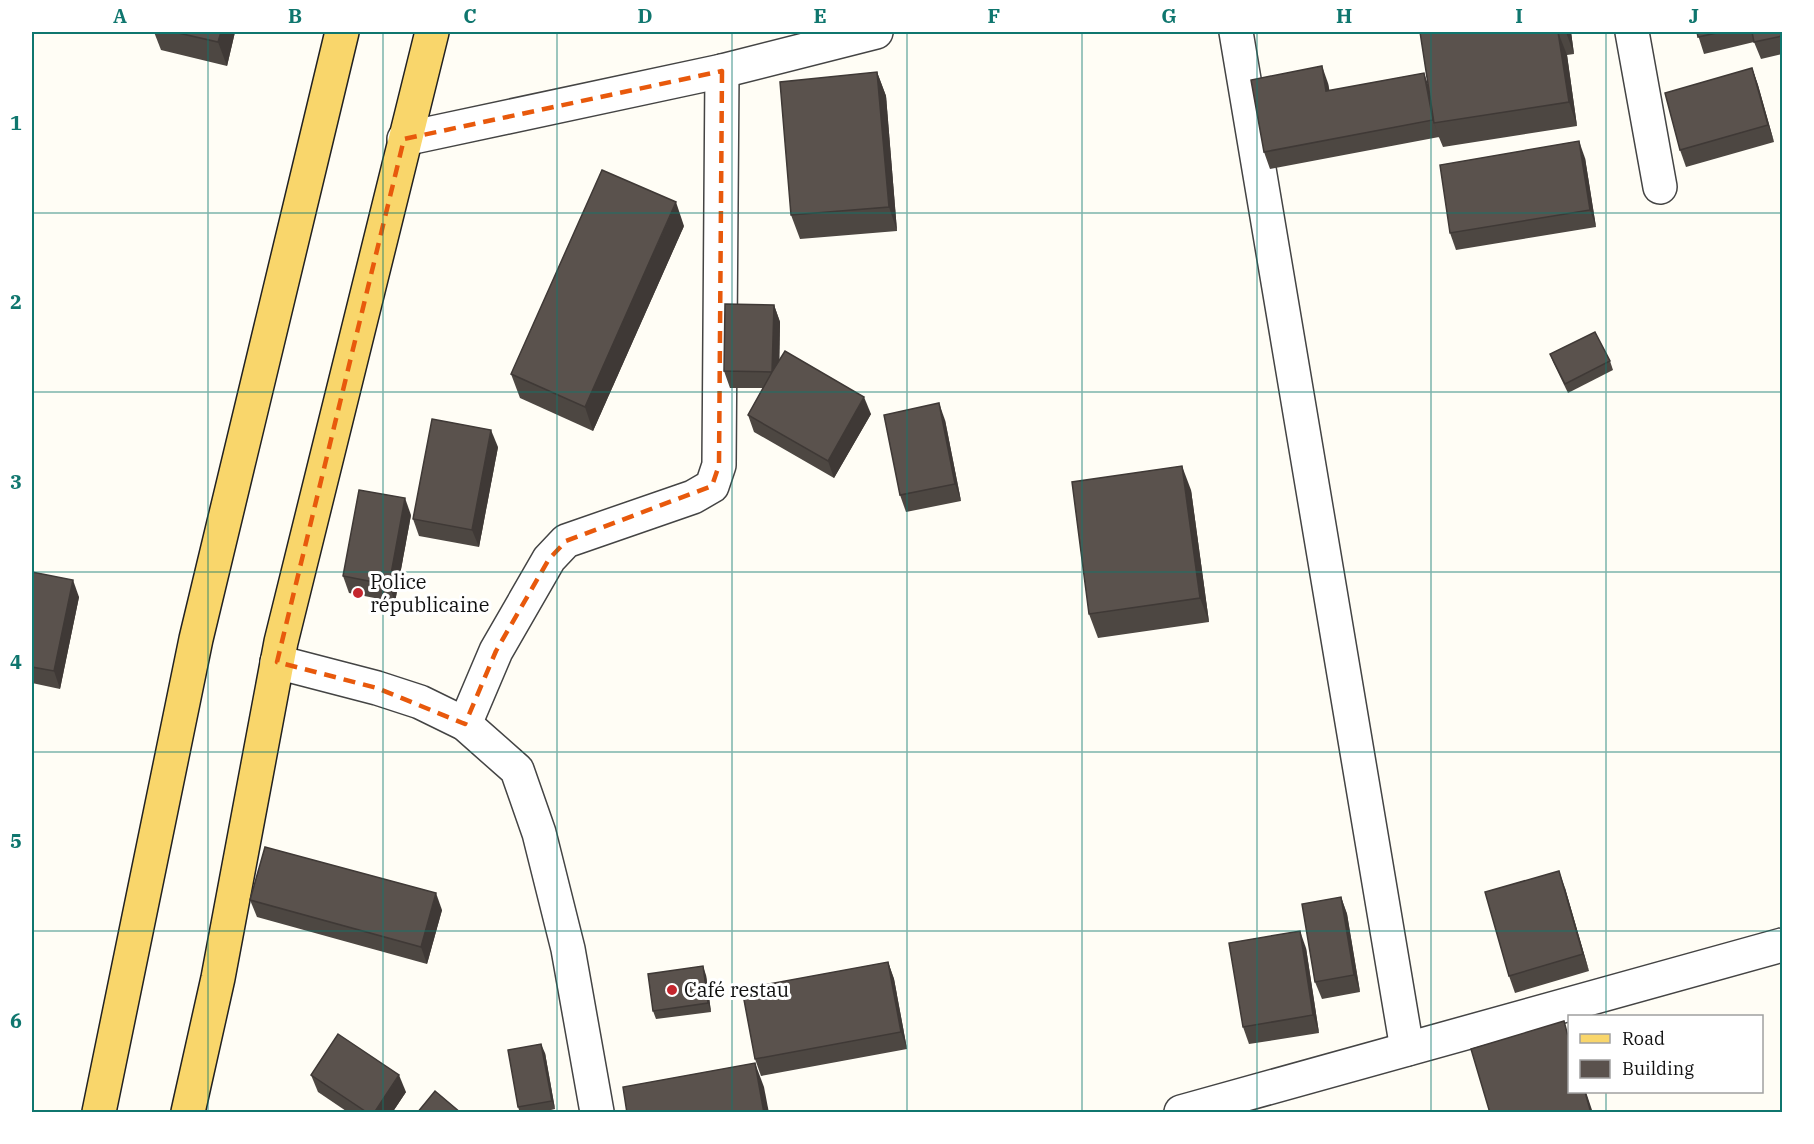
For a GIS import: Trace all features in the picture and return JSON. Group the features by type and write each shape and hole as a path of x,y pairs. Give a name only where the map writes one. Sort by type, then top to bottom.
{"main road":[{"path":"99,1113 196,639 342,32"},
{"path":"188,1113 218,978 277,662 432,32"}],"street":[{"path":"404,139 722,71 876,32"},
{"path":"1236,32 1407,1049"},
{"path":"1632,32 1659,187"},
{"path":"465,724 496,651 549,559 566,541 693,496 712,486 719,465 722,71"},
{"path":"277,662 378,688 420,702 465,724 517,770 539,833 568,949 597,1113"},
{"path":"1181,1113 1782,945"}],"highlighted area":[{"path":"722,71 719,465 712,486 566,541 549,559 496,651 465,724 377,688 277,662 404,139"}],"building":[{"path":"174,32 221,32 218,42"},
{"path":"1420,32 1558,32 1569,102 1434,123"},
{"path":"1697,32 1721,32 1698,37"},
{"path":"1752,32 1782,32 1782,36 1754,42"},
{"path":"1322,66 1326,91 1424,73 1433,120 1264,152 1251,80"},
{"path":"1752,68 1768,125 1680,150 1665,93"},
{"path":"877,72 889,207 791,215 780,82"},
{"path":"1579,141 1590,210 1450,233 1440,165"},
{"path":"602,170 676,202 585,407 511,374"},
{"path":"725,304 774,305 772,372 724,371"},
{"path":"1595,332 1610,361 1565,384 1550,354"},
{"path":"785,351 864,397 828,461 748,415"},
{"path":"939,403 955,484 900,495 884,415"},
{"path":"432,419 491,430 472,530 413,519"},
{"path":"1182,466 1200,598 1089,614 1072,482"},
{"path":"359,490 405,498 389,585 343,576"},
{"path":"32,572 73,580 54,671 32,667"},
{"path":"265,847 436,893 421,947 250,900"},
{"path":"1559,871 1583,954 1509,976 1485,892"},
{"path":"1341,897 1354,975 1315,982 1302,904"},
{"path":"1300,931 1313,1015 1243,1027 1229,943"},
{"path":"888,962 901,1032 755,1059 742,989"},
{"path":"703,966 708,1003 653,1011 648,974"},
{"path":"1564,1021 1568,1036 1568,1093 1585,1093 1591,1113 1490,1113 1471,1049"},
{"path":"338,1034 399,1075 374,1113 368,1113 311,1075"},
{"path":"541,1044 552,1101 518,1107 508,1050"},
{"path":"755,1063 764,1113 627,1113 623,1087"},
{"path":"435,1091 461,1113 417,1113"}],"place":[{"name":"Police républicaine","path":"358,593"},
{"name":"Café restau","path":"672,990"}]}
